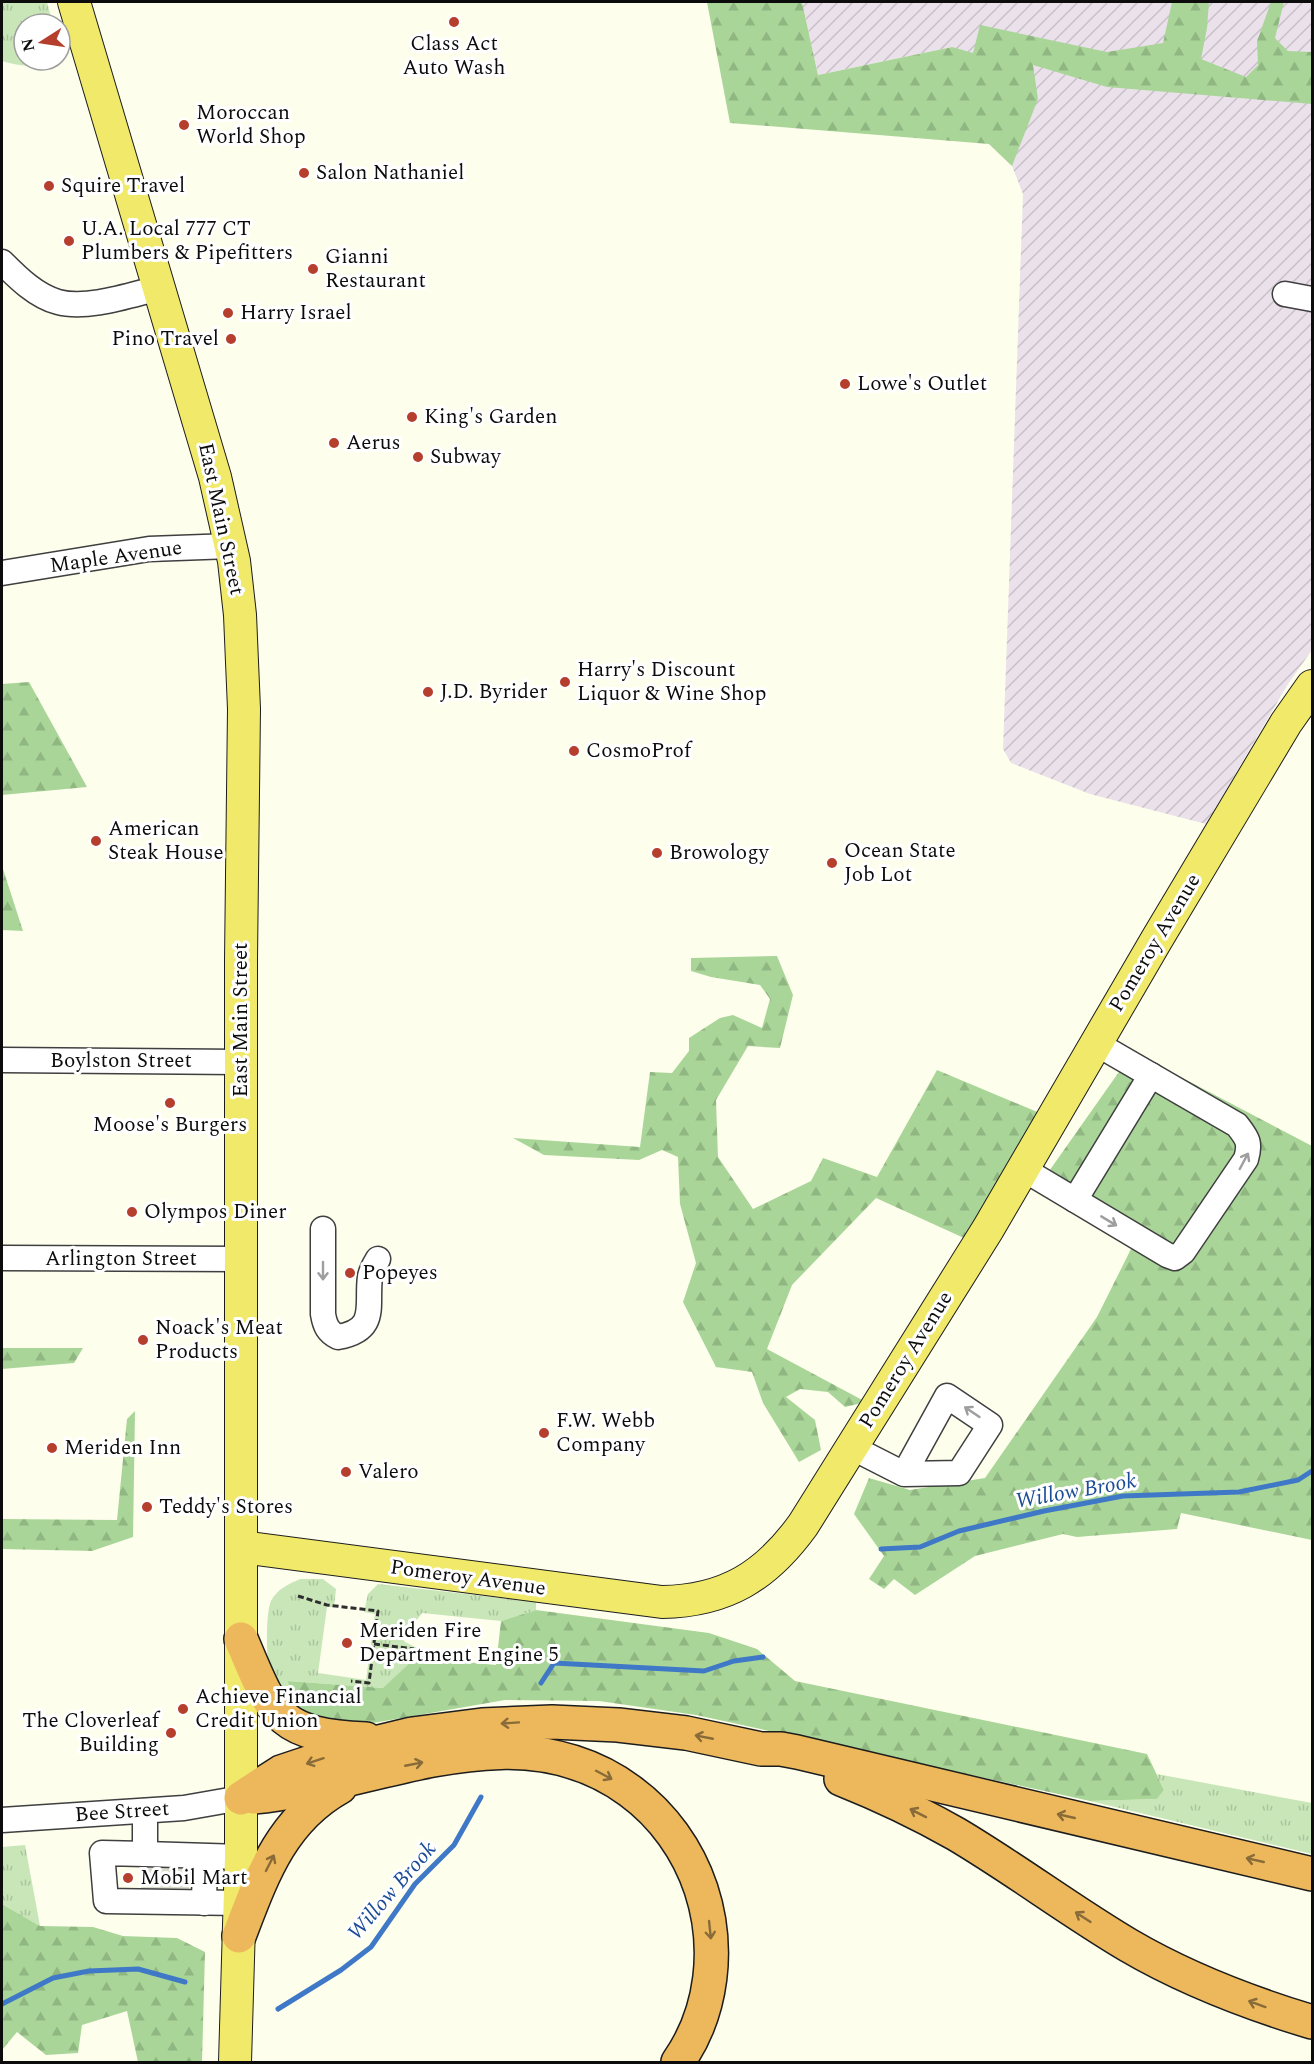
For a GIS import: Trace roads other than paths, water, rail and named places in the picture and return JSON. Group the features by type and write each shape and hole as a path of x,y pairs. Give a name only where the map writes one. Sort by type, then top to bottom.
{"highway":[{"path":"241,1639 269,1701 290,1723 304,1730 324,1735 392,1739"},
{"path":"241,1798 280,1772 350,1749 392,1739 482,1725 582,1722 686,1733 761,1749 797,1752 1312,1874"},
{"path":"761,1749 870,1791 925,1817 985,1852 1128,1945 1175,1970 1260,2005 1312,2022"},
{"path":"241,1798 287,1794 451,1757 492,1753 525,1753 558,1758 585,1766 617,1782 647,1805 675,1837 692,1867 703,1896 711,1934 711,1966 707,1997 699,2026 678,2062"},
{"path":"239,1936 266,1869 289,1829 318,1801 357,1777"}],"main road":[{"name":"East Main Street","path":"74,2 215,477 231,546 238,593 243,673 240,1062 241,1857 236,2062"},
{"name":"Pomeroy Avenue","path":"241,1548 662,1602 684,1602 708,1598 731,1588 772,1562 803,1525 988,1229 1286,723 1312,686"}],"street":[{"path":"2,262 18,278 38,292 58,302 70,304 101,302 159,288"},
{"path":"1285,294 1312,298"},
{"name":"Maple Avenue","path":"2,573 149,549 231,546"},
{"path":"1023,1169 1175,1258 1183,1252 1246,1159 1249,1148 1247,1139 1237,1125 1097,1044"},
{"name":"Boylston Street","path":"2,1060 240,1062"},
{"path":"1075,1200 1151,1075"},
{"path":"323,1229 323,1314 335,1322 345,1325 364,1323 369,1316 370,1275 378,1259"},
{"name":"Arlington Street","path":"2,1258 240,1259"},
{"path":"852,1447 904,1474"},
{"name":"Bee Street","path":"2,1820 205,1806 241,1798"},
{"path":"145,1811 161,1859"},
{"path":"240,1903 204,1903 165,1896 106,1901 102,1853 161,1859 241,1857"},
{"path":"204,1903 206,1857"}],"waterway":[{"name":"Willow Brook","path":"881,1549 920,1547 959,1531 1044,1511 1123,1496 1239,1492 1298,1480 1312,1471"},
{"name":"Willow Brook","path":"541,1683 554,1663 704,1671 734,1661 763,1657"},
{"name":"Willow Brook","path":"278,2009 341,1970 371,1947 415,1884 454,1845 481,1797"},
{"name":"Willow Brook","path":"2,2004 53,1978 89,1971 138,1969 185,1982"}],"tunnel":[{"path":"153,1891 154,1865"},
{"path":"177,1865 177,1891"}],"place":[{"name":"Class Act Auto Wash","path":"454,22"},
{"name":"Moroccan World Shop","path":"184,125"},
{"name":"Salon Nathaniel","path":"304,173"},
{"name":"Squire Travel","path":"49,186"},
{"name":"U.A. Local 777 CT Plumbers & Pipefitters","path":"69,241"},
{"name":"Gianni Restaurant","path":"313,269"},
{"name":"Harry Israel","path":"228,313"},
{"name":"Pino Travel","path":"231,339"},
{"name":"Lowe's Outlet","path":"845,384"},
{"name":"King's Garden","path":"412,417"},
{"name":"Aerus","path":"334,443"},
{"name":"Subway","path":"418,457"},
{"name":"Harry's Discount Liquor & Wine Shop","path":"565,682"},
{"name":"J.D. Byrider","path":"428,692"},
{"name":"CosmoProf","path":"574,751"},
{"name":"American Steak House","path":"96,841"},
{"name":"Browology","path":"657,853"},
{"name":"Ocean State Job Lot","path":"832,863"},
{"name":"Moose's Burgers","path":"170,1103"},
{"name":"Olympos Diner","path":"132,1212"},
{"name":"Popeyes","path":"350,1273"},
{"name":"Noack's Meat Products","path":"143,1340"},
{"name":"F.W. Webb Company","path":"544,1433"},
{"name":"Meriden Inn","path":"52,1448"},
{"name":"Valero","path":"346,1472"},
{"name":"Teddy's Stores","path":"147,1507"},
{"name":"Meriden Fire Department Engine 5","path":"347,1643"},
{"name":"Achieve Financial Credit Union","path":"183,1709"},
{"name":"The Cloverleaf Building","path":"171,1733"},
{"name":"Mobil Mart","path":"128,1878"}]}
